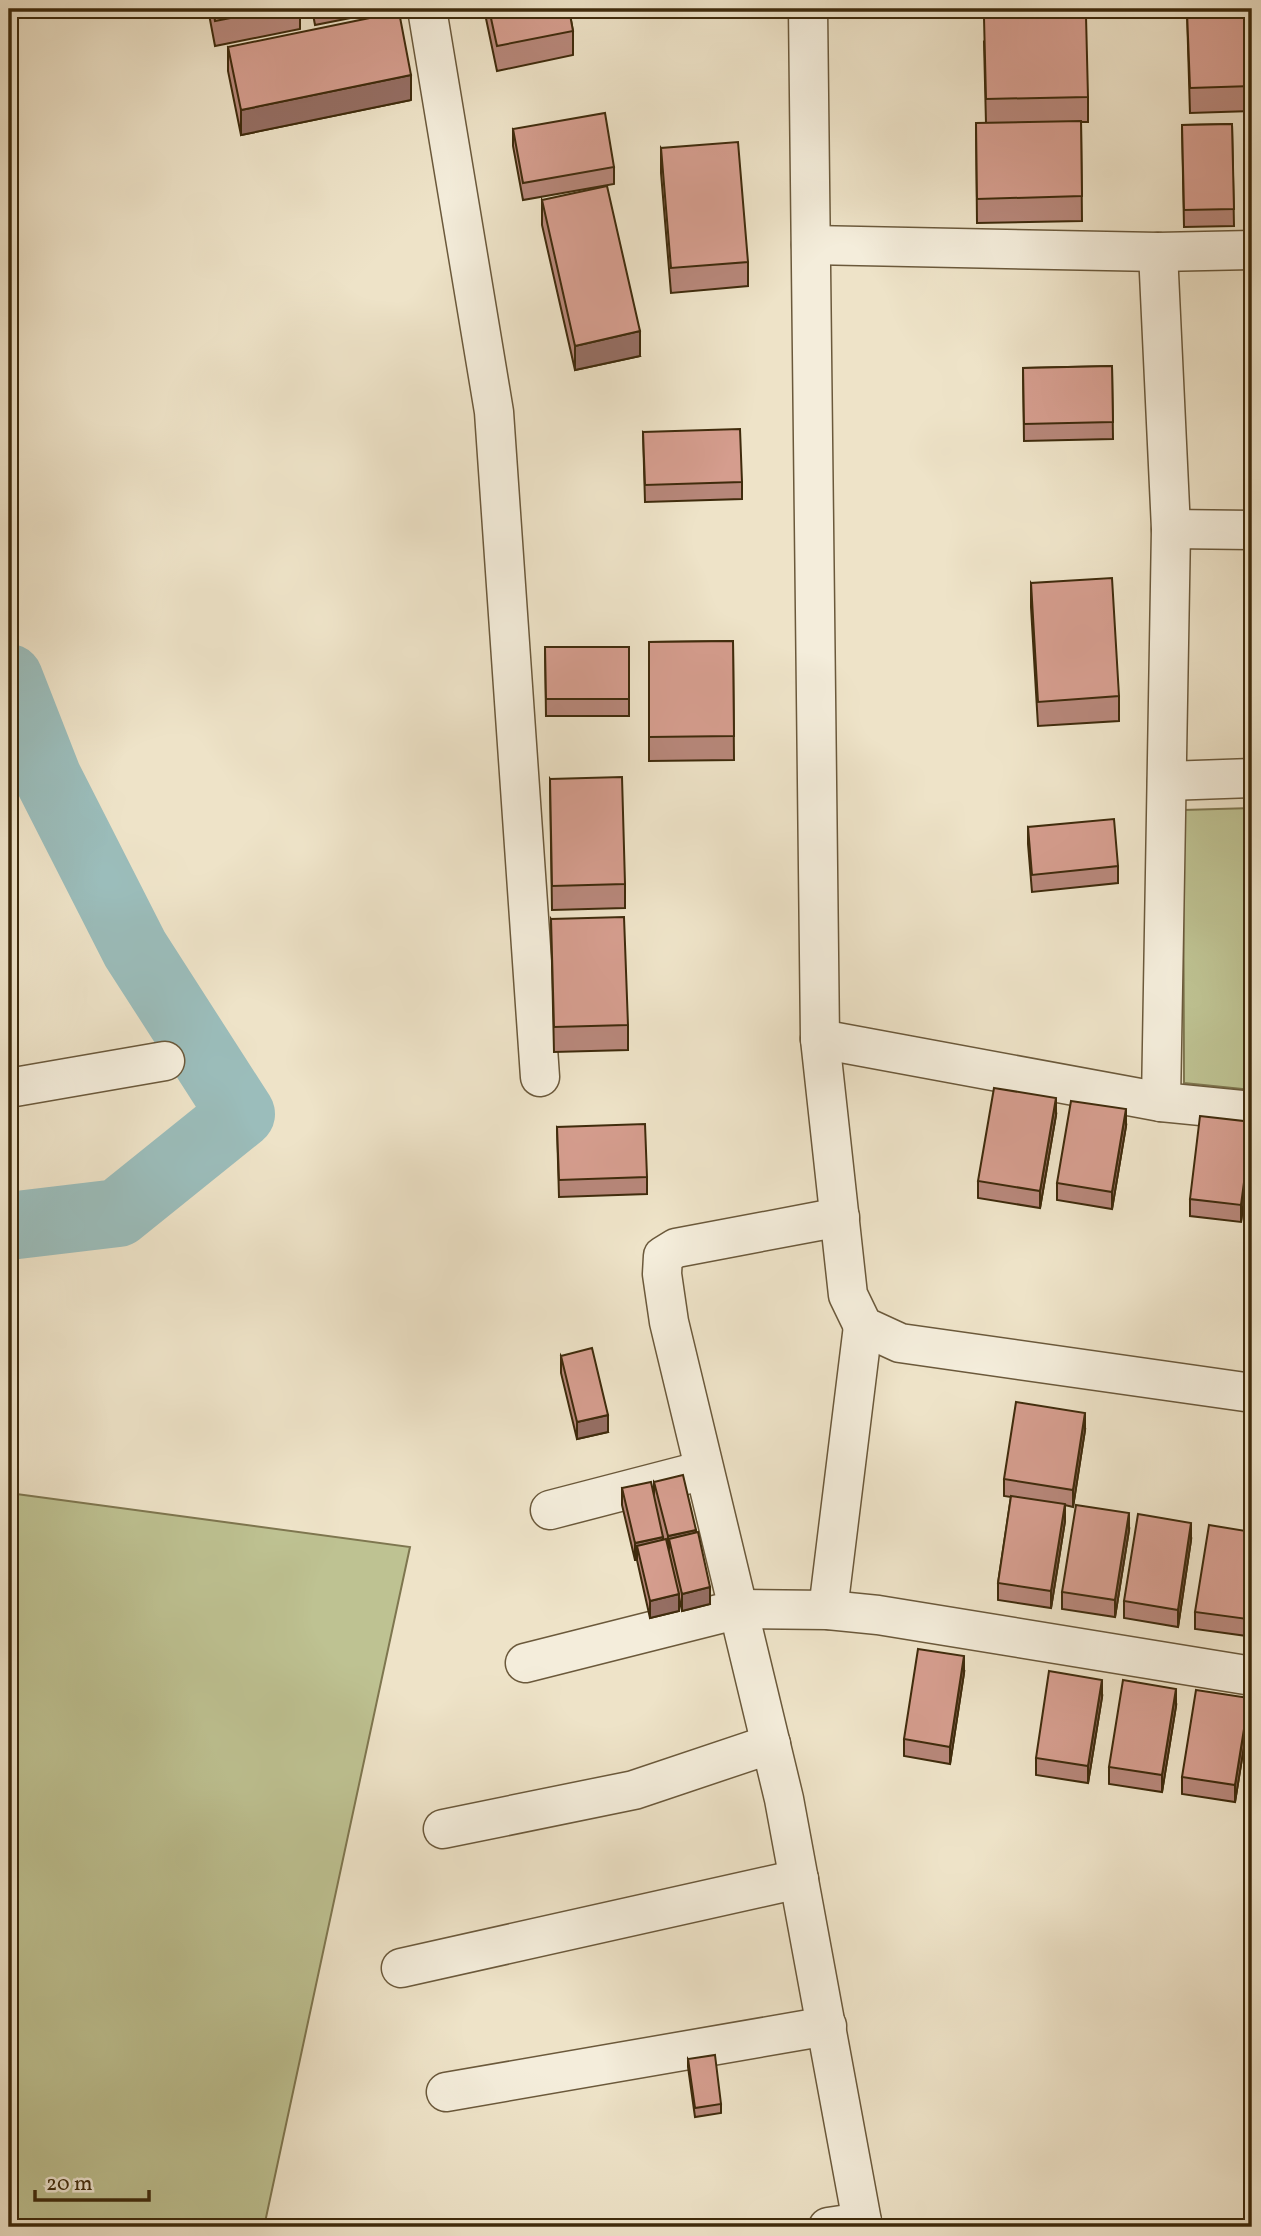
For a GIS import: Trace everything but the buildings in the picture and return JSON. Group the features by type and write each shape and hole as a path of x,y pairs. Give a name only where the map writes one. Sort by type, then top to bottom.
{"street":[{"path":"427,9 494,412 540,1077"},
{"path":"808,9 820,1039 848,1295 863,1326 828,1610"},
{"path":"811,244 1158,252 1252,250"},
{"path":"1158,252 1171,529 1161,1102"},
{"path":"1171,529 1252,530"},
{"path":"1167,781 1252,778"},
{"path":"820,1039 1161,1102 1252,1111"},
{"path":"9,1088 165,1061"},
{"path":"839,1217 676,1248 663,1256 663,1274 669,1322 740,1609 799,1879 827,2026 851,2226"},
{"path":"863,1326 900,1343 1252,1393"},
{"path":"550,1510 706,1469"},
{"path":"526,1663 740,1609 828,1610 878,1615 1252,1676"},
{"path":"443,1829 634,1790 771,1744"},
{"path":"401,1968 799,1879"},
{"path":"446,2092 827,2026"}],"green space":[{"path":"1252,808 1252,1090 1184,1083 1183,810"},
{"path":"9,1493 410,1547 264,2227 9,2227"}],"waterway":[{"path":"9,678 48,778 135,949 241,1114 118,1213 9,1226"}]}
